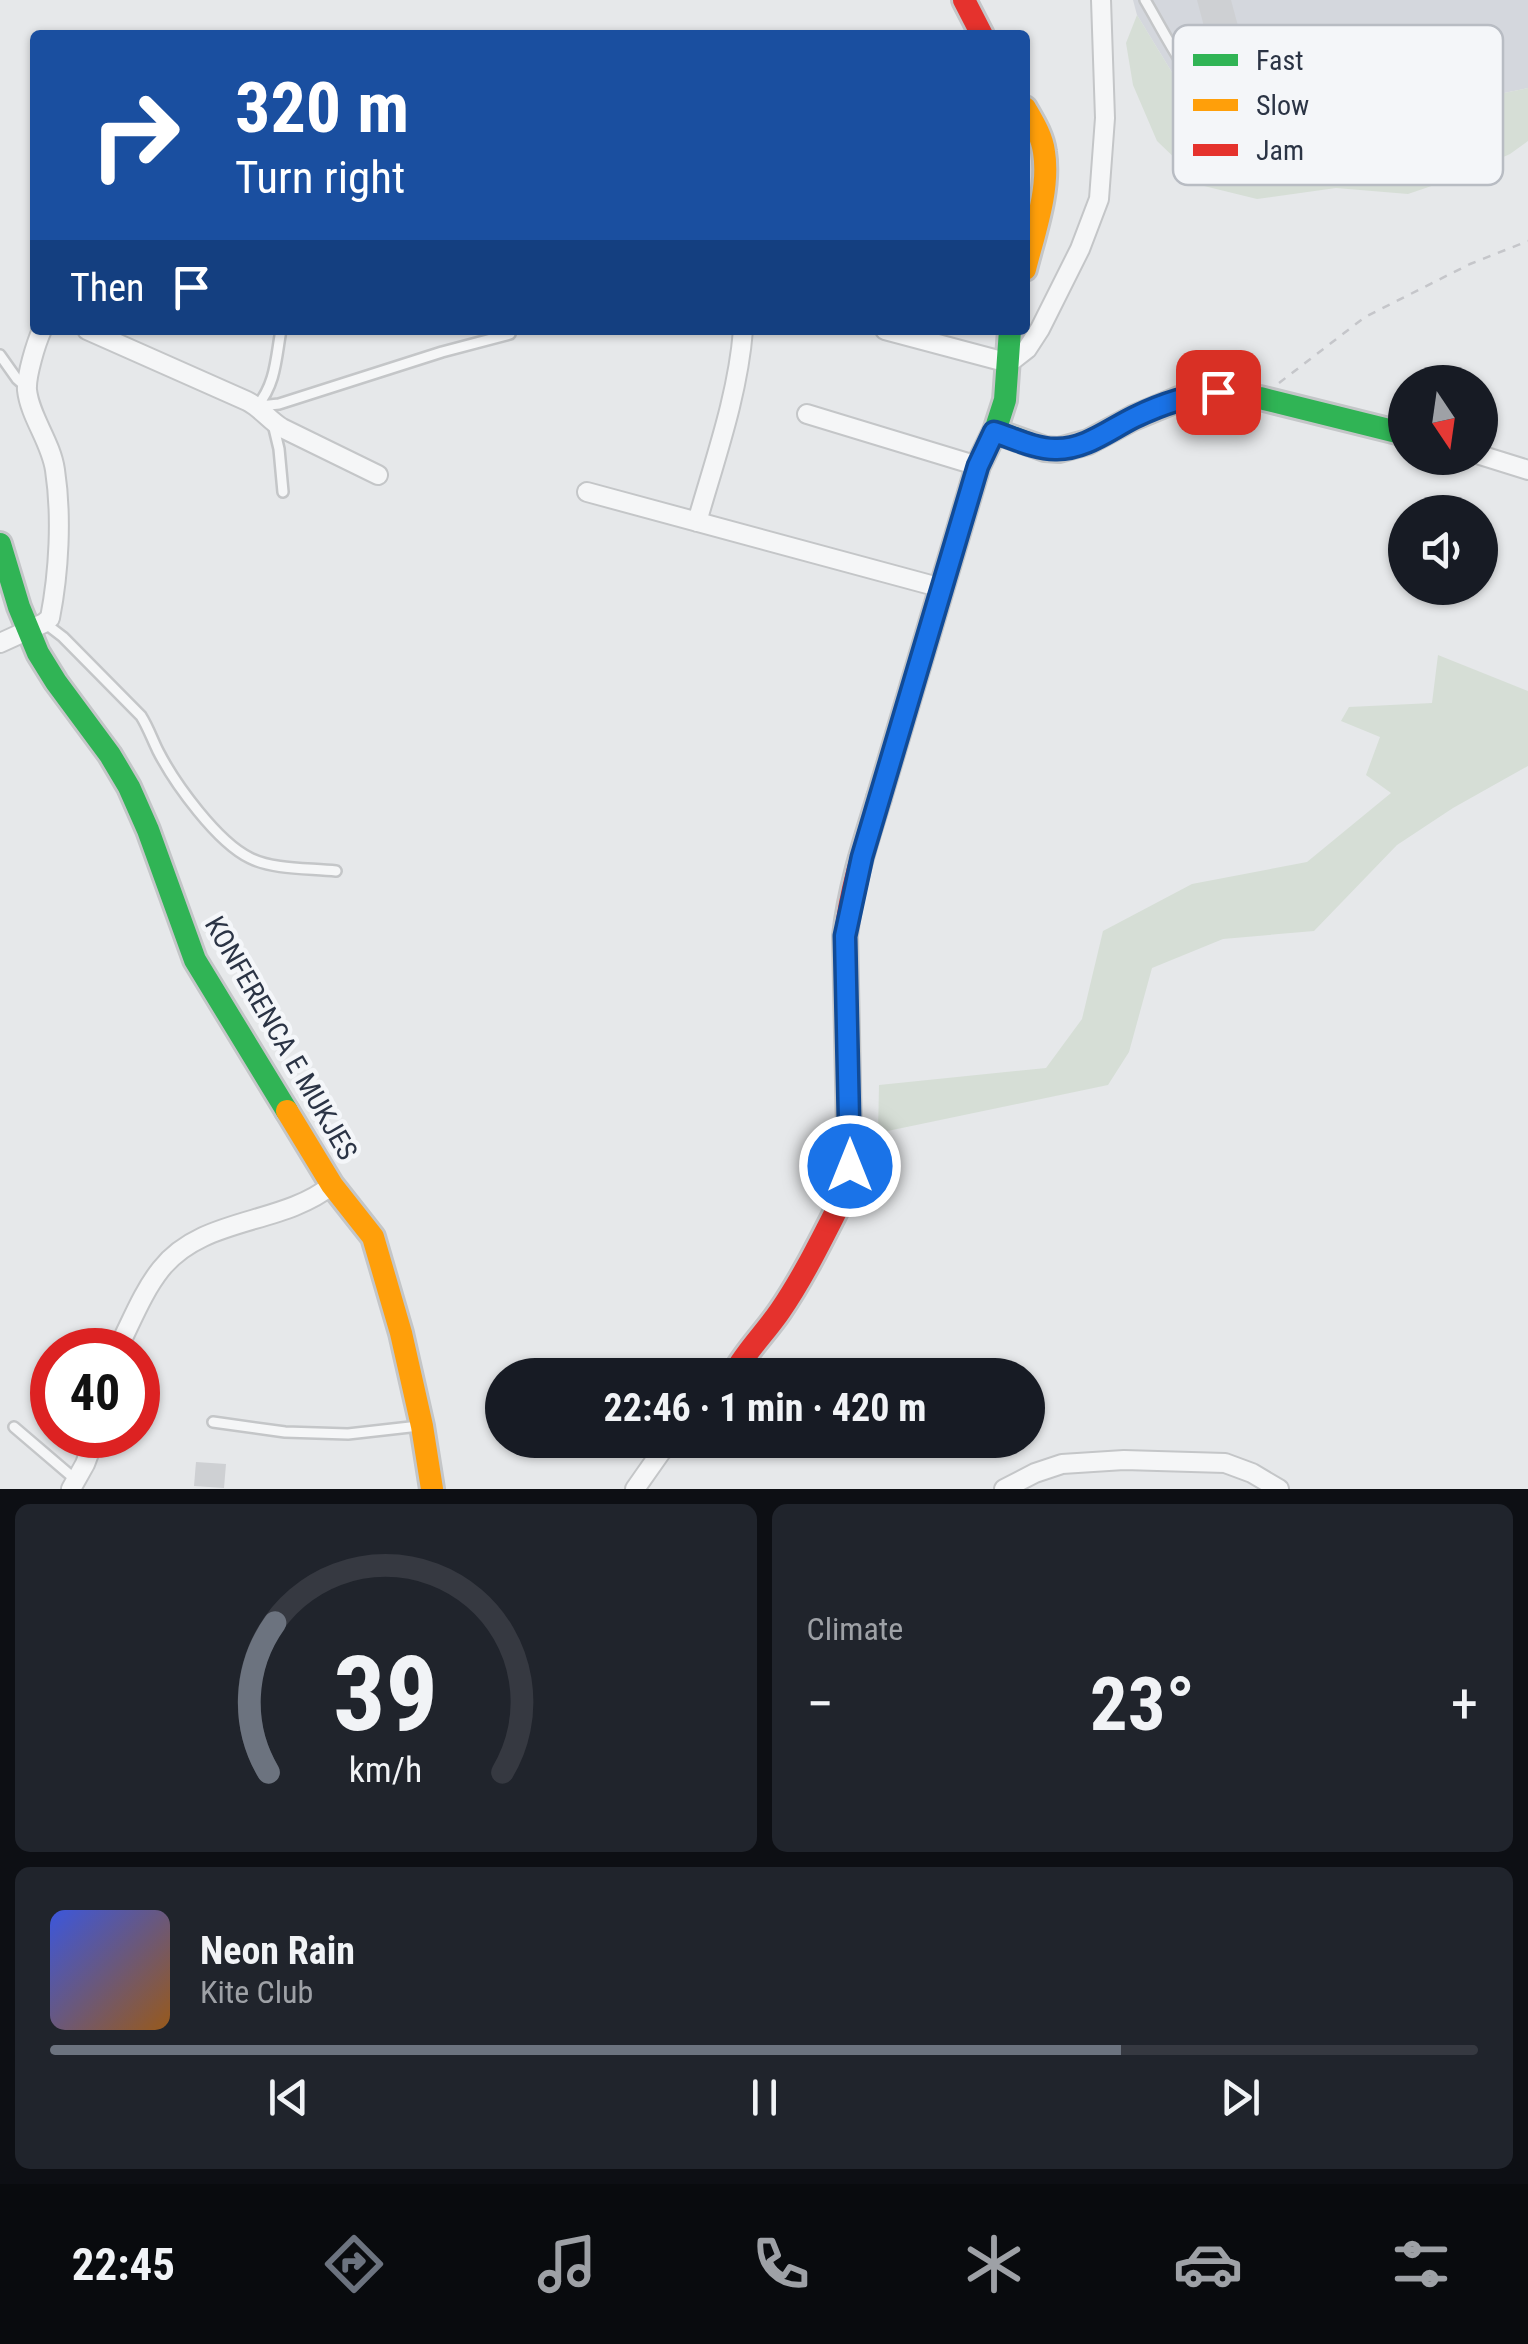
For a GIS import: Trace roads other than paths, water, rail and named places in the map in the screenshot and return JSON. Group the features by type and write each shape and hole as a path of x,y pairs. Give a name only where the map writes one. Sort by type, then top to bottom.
{"street":[{"path":"964,0 979,30"},
{"path":"1009,363 1027,348 1040,329 1080,249 1098,200 1106,118 1102,0"},
{"path":"1030,117 1044,149 1044,167 1030,242"},
{"path":"0,643 50,618 54,588 57,488 50,450 26,387 41,335"},
{"path":"97,335 257,406 272,422 378,475"},
{"path":"697,522 732,395 742,335"},
{"path":"904,335 1009,363"},
{"path":"743,1358 760,1340 793,1291 846,1192 850,1166 844,958 848,916 978,466 1004,400 1010,335"},
{"path":"994,432 1060,450 1088,442 1179,399 1218,392 1260,398 1388,430"},
{"path":"807,414 978,466"},
{"path":"1498,461 1528,470"},
{"path":"587,492 942,588"},
{"name":"KONFERENCA E MUKJES","path":"0,544 36,627 48,670 117,766 152,841 195,960 332,1185 374,1237 401,1334 432,1489"},
{"name":"KONFERENCA E MUKJES","path":"128,1328 162,1268 178,1252 198,1238 301,1206 332,1185"},
{"path":"73,1484 88,1458"},
{"path":"635,1489 656,1458"},
{"path":"1004,1489 1062,1464 1124,1460 1225,1463 1279,1489"}],"lane":[{"path":"1145,0 1173,46"},
{"path":"257,406 272,381 280,335"},
{"path":"257,406 279,404 506,335"},
{"path":"0,355 26,387"},
{"path":"272,422 279,449 282,492"},
{"path":"36,627 63,637 141,716 185,794 234,848 252,860 336,871"},
{"path":"213,1422 285,1432 348,1434 422,1426"},
{"path":"14,1426 73,1484"}]}
